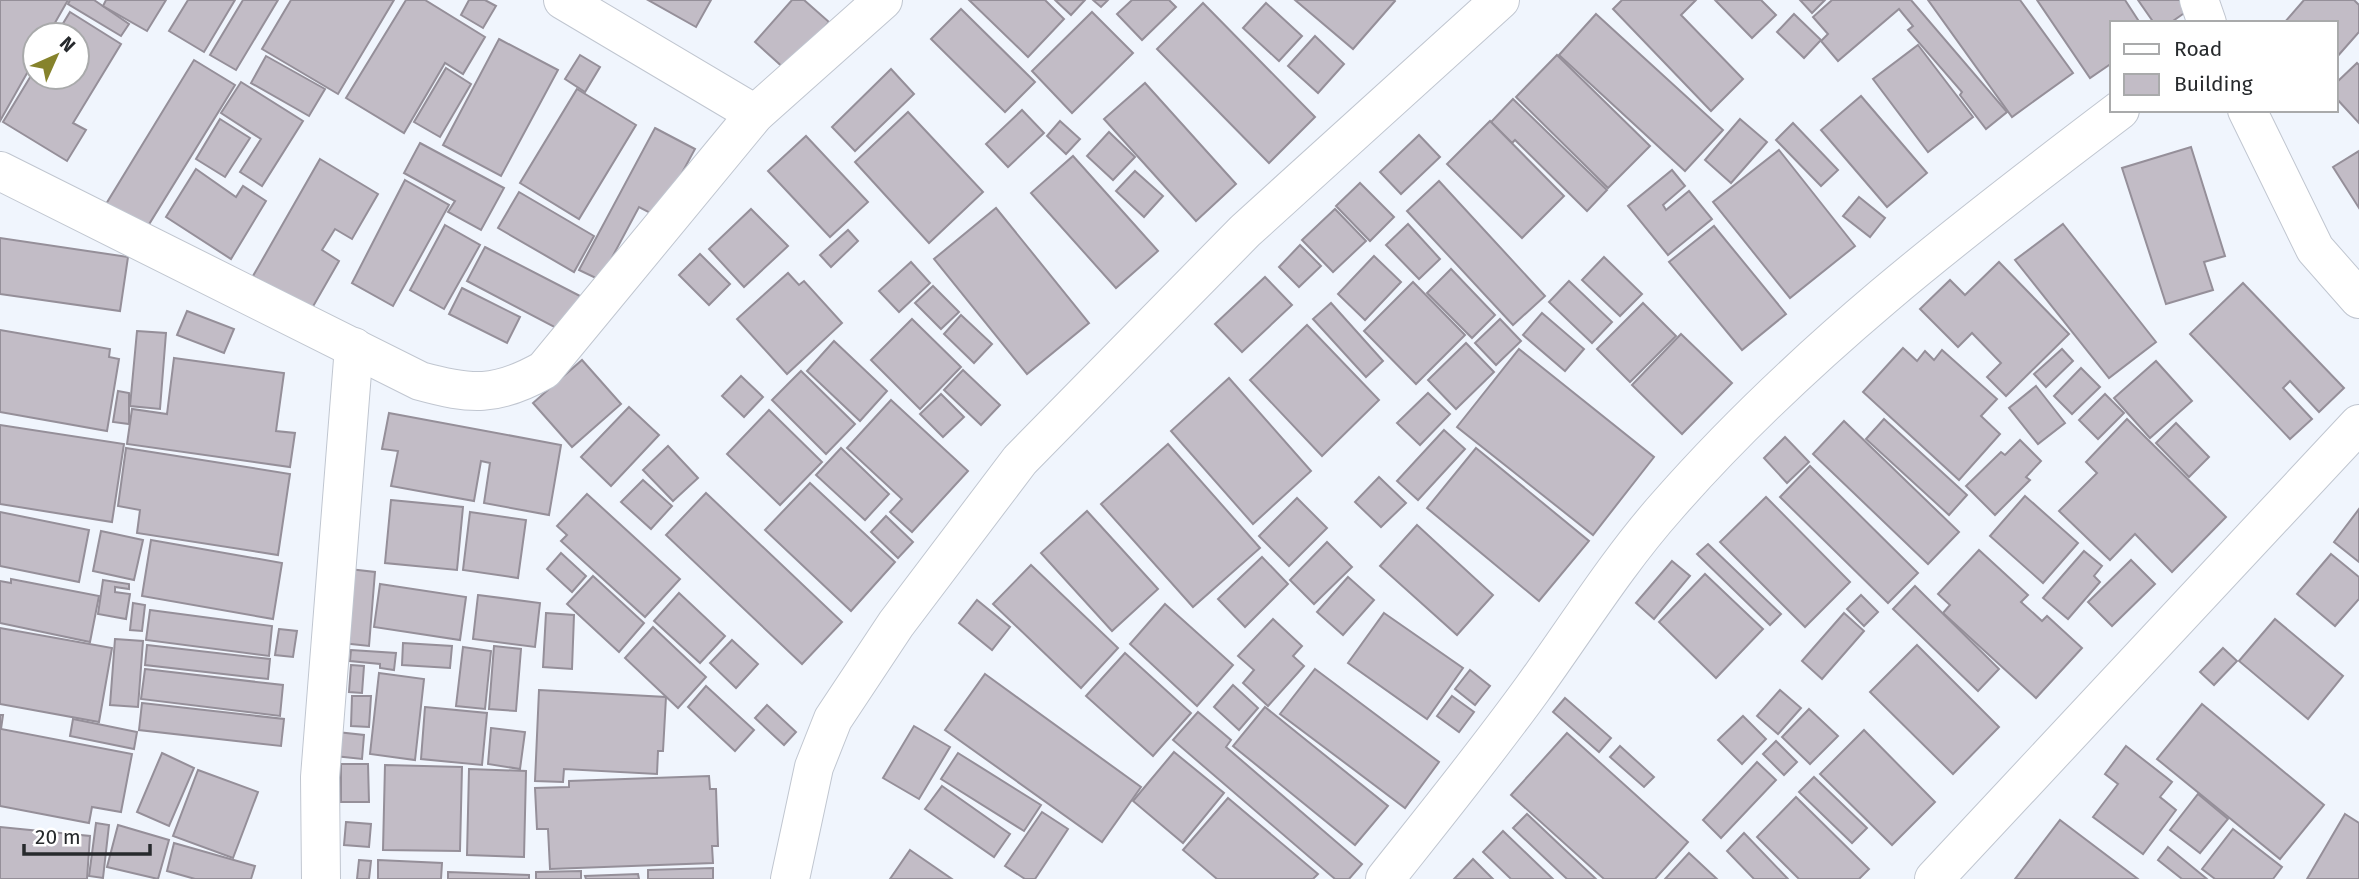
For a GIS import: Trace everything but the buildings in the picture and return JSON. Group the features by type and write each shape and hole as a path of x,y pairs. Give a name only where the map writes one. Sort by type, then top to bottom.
{"street":[{"path":"563,0 755,114"},
{"path":"0,172 420,381 458,391 488,393 522,383 544,370 755,114 883,0"},
{"path":"790,879 814,767 833,719 896,624 1020,460 1245,231 1500,0"},
{"path":"2199,0 2206,21"},
{"path":"1385,879 1500,734 1665,508 1724,443 1847,326 1961,232 2117,112"},
{"path":"2248,112 2315,249 2359,299"},
{"path":"321,879 320,777 354,347"},
{"path":"1934,879 2359,424"}]}
